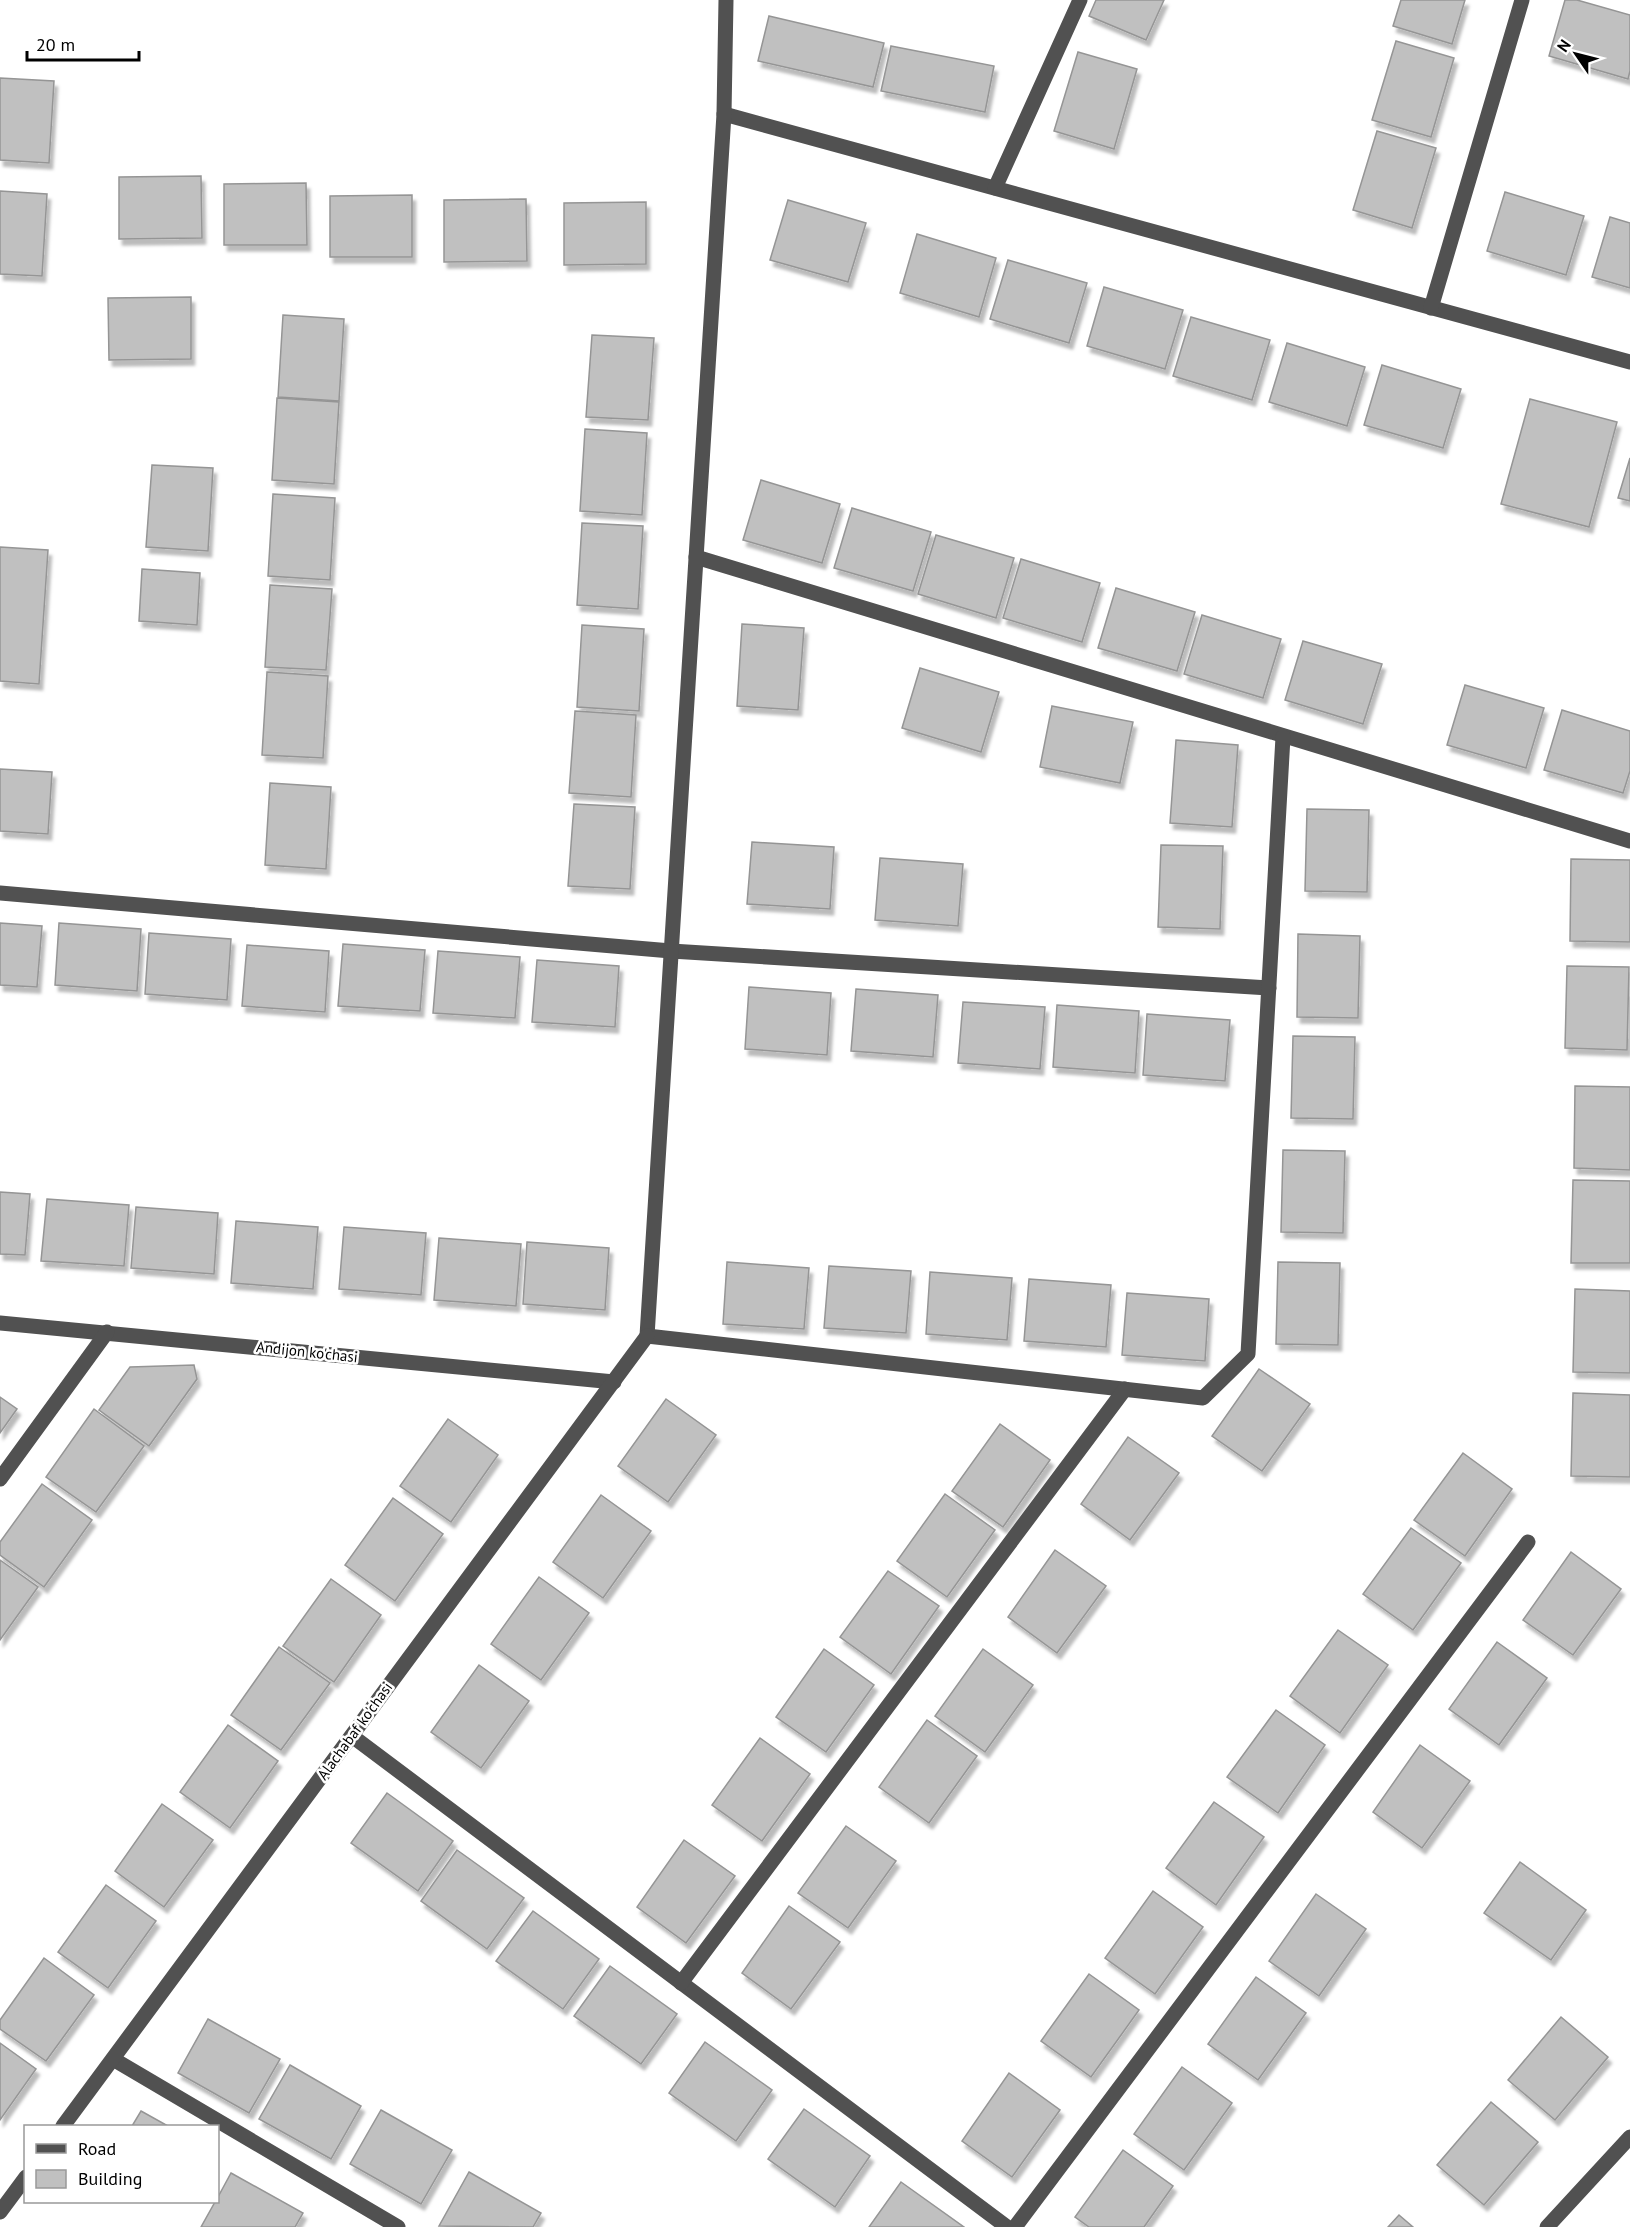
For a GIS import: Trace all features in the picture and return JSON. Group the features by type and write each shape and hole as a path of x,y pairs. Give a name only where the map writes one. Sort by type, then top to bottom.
{"street":[{"path":"726,0 724,114 647,1336 1203,1398 1248,1354 1283,737"},
{"path":"994,188 1080,0"},
{"path":"1431,308 1522,0"},
{"path":"724,114 1630,362"},
{"path":"696,557 1630,841"},
{"path":"0,893 671,951 1269,988"},
{"name":"Andijon ko'chasi","path":"0,1323 614,1382"},
{"path":"0,1479 107,1332"},
{"name":"Alachabaf ko'chasi","path":"64,2125 647,1336"},
{"path":"681,1983 1125,1389"},
{"path":"1015,2227 1528,1542"},
{"path":"352,1736 1007,2227"},
{"path":"113,2059 398,2227"},
{"path":"1546,2227 1630,2137"},
{"path":"0,2212 24,2181"}],"building":[{"path":"1096,0 1164,0 1146,40 1089,16"},
{"path":"1401,0 1465,0 1452,44 1393,26"},
{"path":"1565,0 1577,0 1630,15 1628,79 1549,56"},
{"path":"769,16 884,43 873,87 758,61"},
{"path":"1396,41 1454,58 1431,137 1372,120"},
{"path":"891,46 994,66 985,112 881,91"},
{"path":"1078,52 1137,69 1114,149 1054,131"},
{"path":"0,78 54,81 49,163 0,160"},
{"path":"1377,131 1436,148 1412,228 1353,210"},
{"path":"201,176 202,238 119,239 119,177"},
{"path":"306,183 307,245 224,245 224,184"},
{"path":"0,191 47,194 42,276 0,274"},
{"path":"1505,192 1584,216 1566,275 1487,251"},
{"path":"412,195 412,257 330,257 330,196"},
{"path":"526,199 527,261 444,262 444,200"},
{"path":"788,200 866,223 848,282 770,260"},
{"path":"646,202 646,264 564,265 564,203"},
{"path":"1610,217 1630,223 1630,288 1592,277"},
{"path":"917,234 996,258 979,317 900,293"},
{"path":"1008,260 1087,283 1069,343 990,319"},
{"path":"1104,287 1183,310 1165,369 1087,346"},
{"path":"191,297 191,359 109,360 108,298"},
{"path":"283,315 344,319 339,401 278,397"},
{"path":"1191,317 1270,340 1252,400 1173,376"},
{"path":"592,335 654,338 648,420 586,417"},
{"path":"1287,343 1365,367 1347,426 1269,402"},
{"path":"1382,365 1461,389 1443,448 1364,425"},
{"path":"277,398 339,402 334,484 272,480"},
{"path":"1530,399 1617,422 1589,527 1501,504"},
{"path":"585,429 647,433 642,515 580,511"},
{"path":"1630,458 1630,501 1618,498"},
{"path":"152,465 213,468 208,551 146,547"},
{"path":"761,480 840,504 822,563 743,540"},
{"path":"273,494 335,498 330,580 268,576"},
{"path":"852,508 931,532 913,591 834,568"},
{"path":"582,523 643,526 638,609 577,605"},
{"path":"936,535 1014,558 996,618 918,594"},
{"path":"0,547 48,550 39,684 0,681"},
{"path":"1021,559 1100,583 1082,642 1003,618"},
{"path":"142,569 200,573 197,625 139,621"},
{"path":"270,585 332,589 326,670 265,667"},
{"path":"1116,588 1195,612 1177,671 1098,648"},
{"path":"1202,615 1281,639 1263,698 1184,674"},
{"path":"742,624 804,628 798,710 737,706"},
{"path":"582,625 644,629 639,711 577,707"},
{"path":"1303,641 1382,664 1363,724 1285,700"},
{"path":"920,668 999,692 981,752 902,728"},
{"path":"267,672 328,676 323,758 262,755"},
{"path":"1465,685 1544,708 1526,768 1447,745"},
{"path":"1052,706 1133,722 1120,783 1040,767"},
{"path":"1562,710 1630,731 1630,771 1623,793 1544,770"},
{"path":"575,711 636,715 631,797 569,793"},
{"path":"1176,740 1238,745 1232,827 1170,823"},
{"path":"0,769 52,772 48,834 0,831"},
{"path":"270,783 331,787 326,869 265,865"},
{"path":"574,804 635,807 630,889 568,886"},
{"path":"1307,809 1369,810 1367,892 1305,891"},
{"path":"752,842 834,847 830,909 747,904"},
{"path":"1161,845 1223,846 1220,929 1158,927"},
{"path":"880,858 963,864 958,926 875,920"},
{"path":"1571,859 1630,860 1630,942 1570,941"},
{"path":"0,923 42,926 37,987 0,985"},
{"path":"59,923 141,929 137,991 55,985"},
{"path":"149,933 231,939 227,1000 145,994"},
{"path":"1298,934 1360,936 1358,1018 1297,1017"},
{"path":"343,944 425,950 420,1011 338,1006"},
{"path":"247,945 329,951 325,1012 242,1006"},
{"path":"438,951 520,957 515,1018 433,1013"},
{"path":"537,960 619,966 615,1027 532,1022"},
{"path":"1567,966 1629,967 1627,1050 1565,1048"},
{"path":"749,987 831,993 827,1055 745,1049"},
{"path":"856,989 938,995 933,1057 851,1051"},
{"path":"963,1002 1045,1007 1040,1069 958,1063"},
{"path":"1057,1005 1139,1011 1135,1073 1053,1067"},
{"path":"1147,1014 1230,1020 1225,1081 1143,1075"},
{"path":"1293,1036 1355,1037 1353,1119 1291,1118"},
{"path":"1575,1086 1630,1087 1630,1170 1574,1168"},
{"path":"1283,1150 1345,1151 1343,1233 1281,1232"},
{"path":"1573,1180 1630,1181 1630,1263 1571,1263"},
{"path":"0,1192 30,1194 25,1255 0,1254"},
{"path":"47,1199 129,1205 124,1266 41,1261"},
{"path":"136,1207 218,1213 214,1274 131,1268"},
{"path":"236,1221 318,1227 313,1289 231,1283"},
{"path":"344,1227 426,1233 421,1295 339,1289"},
{"path":"439,1238 521,1244 516,1306 434,1300"},
{"path":"527,1242 609,1248 605,1310 523,1304"},
{"path":"727,1262 809,1268 804,1329 723,1324"},
{"path":"1278,1262 1340,1263 1338,1345 1276,1344"},
{"path":"829,1266 911,1271 906,1333 824,1328"},
{"path":"930,1272 1012,1278 1007,1340 926,1334"},
{"path":"1029,1279 1111,1285 1106,1347 1024,1341"},
{"path":"1575,1289 1630,1291 1630,1373 1573,1372"},
{"path":"1127,1293 1209,1299 1205,1361 1122,1355"},
{"path":"194,1365 197,1379 149,1446 99,1410 130,1367"},
{"path":"1259,1369 1310,1404 1262,1471 1212,1436"},
{"path":"1573,1393 1630,1395 1630,1477 1571,1476"},
{"path":"0,1397 17,1409 0,1433"},
{"path":"666,1399 716,1435 668,1502 618,1466"},
{"path":"94,1409 144,1446 96,1512 46,1477"},
{"path":"448,1419 498,1455 451,1522 400,1486"},
{"path":"1000,1424 1050,1460 1003,1527 952,1491"},
{"path":"1128,1437 1179,1473 1130,1540 1081,1504"},
{"path":"1463,1453 1512,1489 1465,1556 1414,1520"},
{"path":"42,1484 92,1520 44,1587 0,1555 0,1542"},
{"path":"945,1494 995,1530 947,1597 897,1561"},
{"path":"601,1495 651,1531 603,1598 553,1562"},
{"path":"393,1498 443,1534 395,1601 345,1565"},
{"path":"1411,1528 1461,1563 1413,1630 1363,1594"},
{"path":"1055,1550 1106,1586 1057,1653 1008,1617"},
{"path":"1571,1552 1621,1589 1573,1655 1523,1620"},
{"path":"0,1560 38,1587 0,1640"},
{"path":"888,1571 939,1606 891,1674 840,1637"},
{"path":"539,1577 589,1613 541,1680 491,1644"},
{"path":"331,1579 381,1615 334,1682 283,1646"},
{"path":"1338,1630 1388,1665 1340,1733 1290,1696"},
{"path":"1497,1642 1547,1678 1499,1745 1449,1709"},
{"path":"279,1647 330,1683 281,1750 231,1715"},
{"path":"824,1649 874,1685 826,1752 776,1717"},
{"path":"983,1649 1033,1685 985,1752 935,1716"},
{"path":"479,1665 529,1701 481,1768 431,1732"},
{"path":"1276,1710 1325,1745 1278,1813 1227,1777"},
{"path":"927,1720 977,1756 929,1823 879,1787"},
{"path":"228,1725 278,1761 230,1828 180,1792"},
{"path":"760,1738 810,1774 762,1841 712,1805"},
{"path":"1420,1745 1470,1781 1422,1848 1373,1812"},
{"path":"387,1793 453,1841 418,1891 351,1843"},
{"path":"1214,1802 1264,1837 1216,1905 1166,1868"},
{"path":"162,1804 213,1840 164,1907 115,1871"},
{"path":"846,1826 896,1861 848,1928 798,1893"},
{"path":"684,1840 735,1876 686,1943 637,1907"},
{"path":"457,1850 524,1898 487,1949 421,1901"},
{"path":"1520,1862 1586,1910 1551,1960 1484,1913"},
{"path":"106,1885 156,1921 108,1988 58,1952"},
{"path":"1153,1891 1203,1927 1155,1994 1105,1958"},
{"path":"1316,1894 1366,1929 1319,1996 1269,1961"},
{"path":"789,1906 840,1942 791,2009 742,1973"},
{"path":"533,1911 599,1959 563,2009 496,1961"},
{"path":"44,1958 94,1995 46,2061 0,2029 0,2020"},
{"path":"610,1966 677,2014 641,2064 574,2016"},
{"path":"1089,1974 1139,2010 1091,2077 1041,2041"},
{"path":"1256,1977 1306,2013 1258,2080 1208,2044"},
{"path":"1561,2017 1608,2057 1555,2120 1508,2080"},
{"path":"208,2019 280,2059 249,2113 178,2073"},
{"path":"705,2042 772,2090 736,2141 669,2093"},
{"path":"0,2043 36,2069 0,2120"},
{"path":"290,2065 361,2106 331,2159 259,2119"},
{"path":"1182,2067 1232,2103 1184,2170 1134,2134"},
{"path":"1009,2073 1060,2110 1012,2177 962,2141"},
{"path":"1491,2102 1538,2142 1484,2205 1437,2165"},
{"path":"804,2109 870,2156 835,2207 768,2159"},
{"path":"381,2110 452,2150 421,2204 350,2164"},
{"path":"141,2111 166,2125 133,2125"},
{"path":"1123,2150 1173,2186 1144,2227 1089,2227 1075,2217"},
{"path":"469,2172 541,2213 533,2227 439,2226"},
{"path":"231,2173 303,2213 295,2227 201,2227 214,2203 219,2203 219,2195"},
{"path":"901,2182 964,2227 869,2227"},
{"path":"1399,2215 1413,2227 1388,2227"}]}
